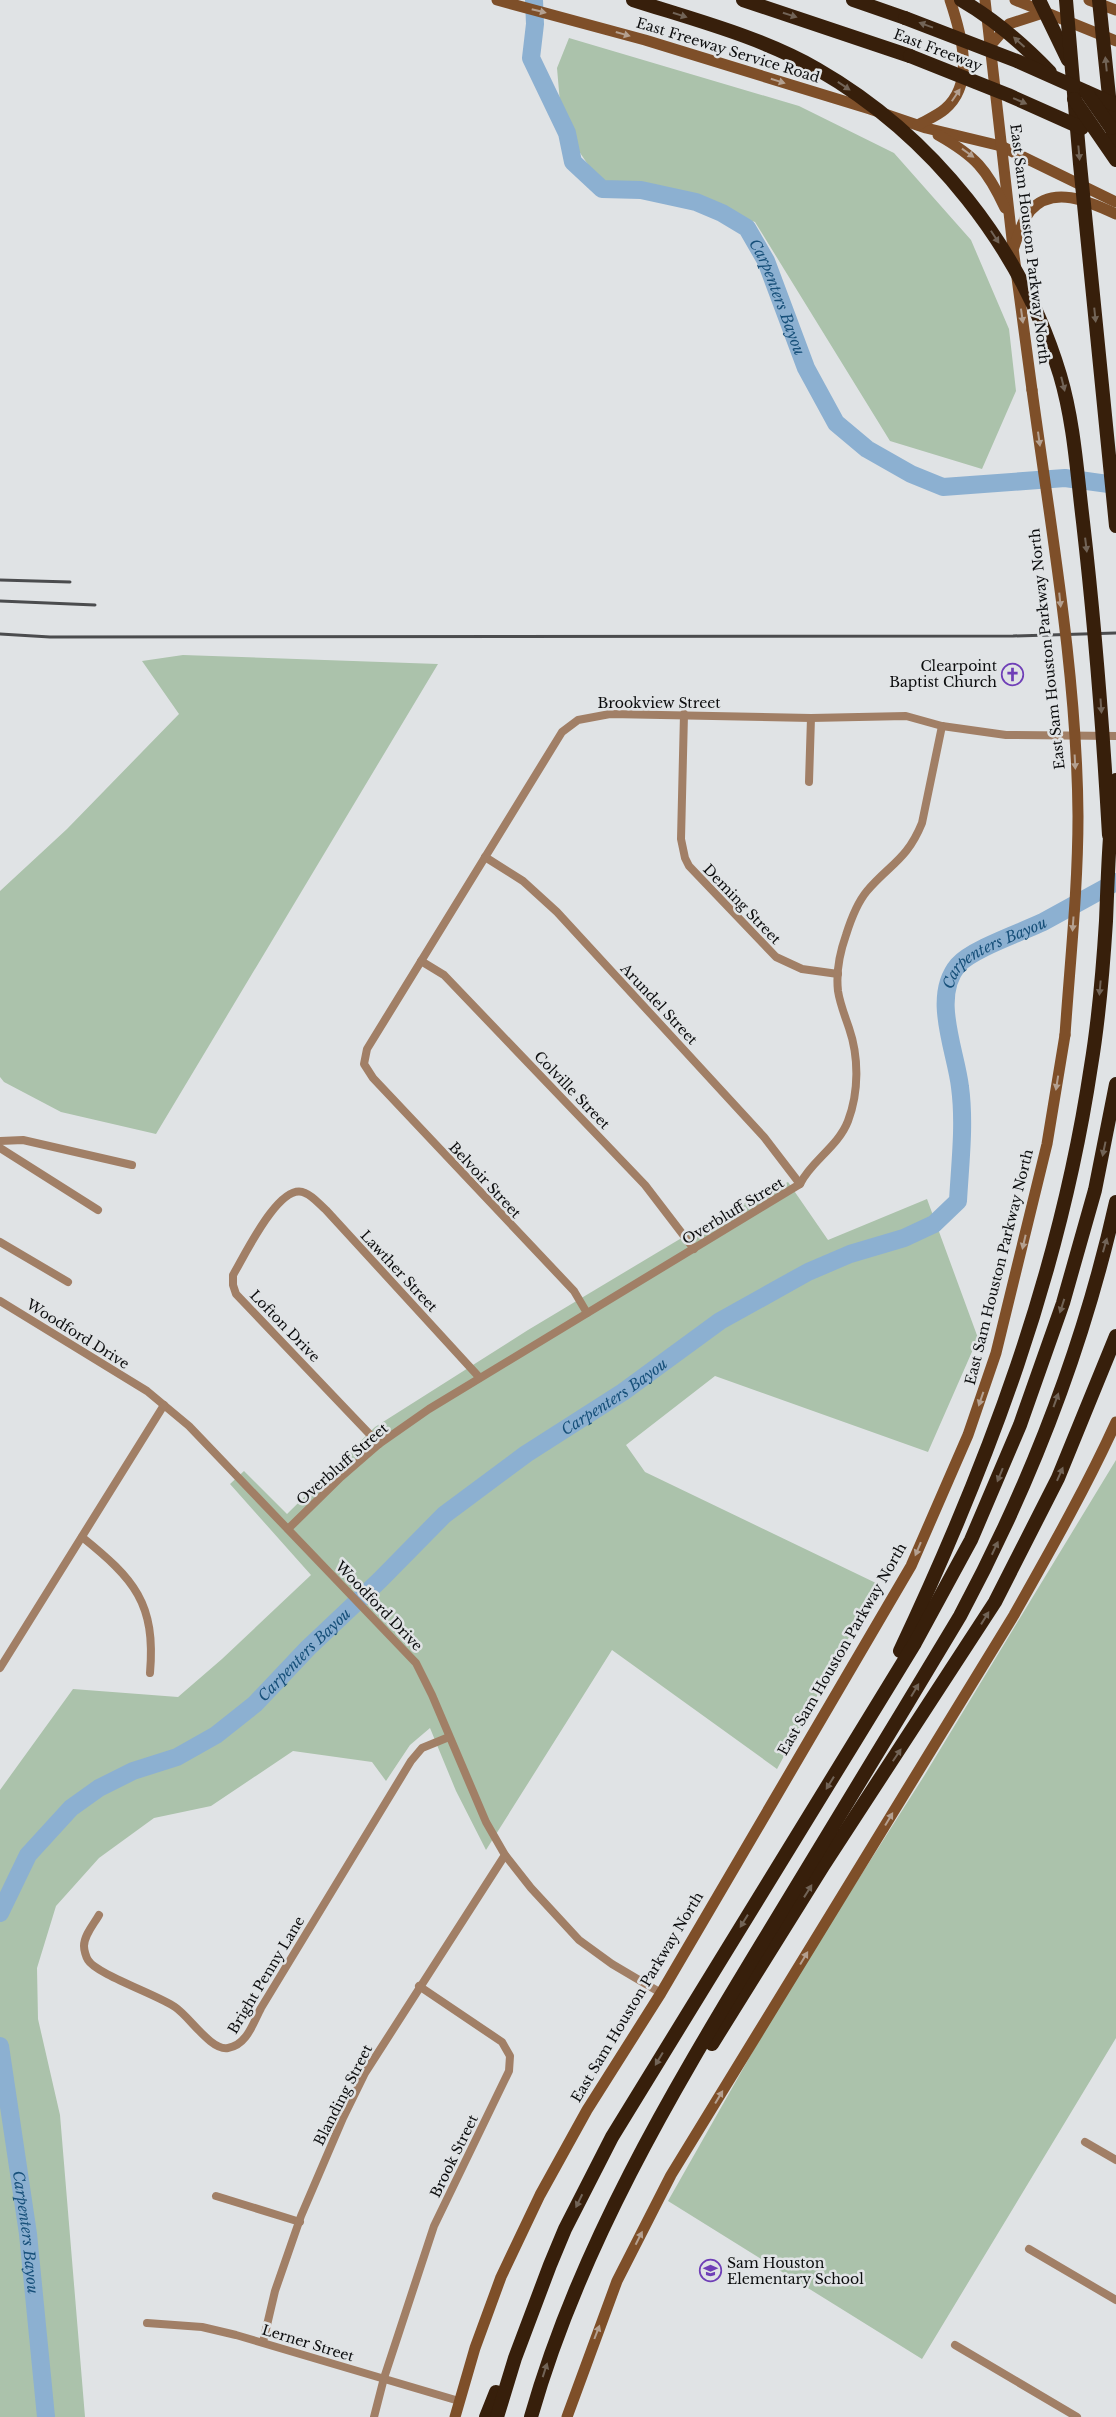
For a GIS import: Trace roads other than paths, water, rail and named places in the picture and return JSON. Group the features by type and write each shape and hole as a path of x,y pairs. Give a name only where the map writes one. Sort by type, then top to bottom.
{"highway":[{"path":"634,0 755,40 788,54 843,85 897,126 942,169 983,219 1009,260 1046,335 1061,376 1068,408 1090,584 1101,697 1109,834 1106,920 1096,1030 1071,1178 1053,1253 1016,1372 987,1452 926,1598 855,1741"},
{"name":"East Freeway","path":"743,0 910,56 1008,95 1116,144"},
{"name":"East Freeway","path":"853,0 1017,61 1116,105"},
{"path":"961,0 993,20 1042,64 1086,115 1116,160"},
{"path":"1066,0 1080,164 1116,526"},
{"path":"1099,0 1116,165"},
{"path":"1042,6 1077,76 1116,135"},
{"path":"1109,834 1116,780"},
{"path":"486,2417 565,2229 612,2137 855,1741 919,1634 971,1540 1020,1425 1080,1248 1099,1171 1116,1084"},
{"path":"531,2417 546,2366 575,2289 596,2241 633,2169 715,2022 960,1616 982,1575 1021,1491 1063,1382 1087,1308 1116,1202"},
{"path":"633,2169 824,1866 995,1602 1058,1478 1116,1336"},
{"path":"497,2417 537,2297"}],"main road":[{"path":"922,126 945,109 962,86 964,67 955,16 950,0"},
{"name":"East Sam Houston Parkway North","path":"455,2417 475,2348 501,2277 540,2195 586,2110 660,1994 911,1566 968,1436 996,1353 1020,1262 1047,1144 1065,1035 1075,899 1078,815 1072,710 1055,548 1013,248 985,0"},
{"path":"1015,0 1042,6 1116,40"},
{"path":"1089,0 1116,10"},
{"name":"East Freeway Service Road","path":"500,1 576,21 922,126"},
{"path":"990,46 1009,24 1042,6"},
{"path":"922,126 1001,146 1116,202"},
{"path":"922,126 976,159 998,191 1010,216"},
{"path":"1013,248 1028,212 1046,199 1067,197 1090,202 1116,214"},
{"path":"567,2417 617,2281 671,2175 1014,1615 1063,1529 1116,1422"}],"street":[{"name":"Brookview Street","path":"364,1064 367,1049 562,732 569,725 598,714 684,714 811,718 906,716 942,726 1006,735 1116,736"},
{"name":"Deming Street","path":"684,714 681,839 685,858 689,866 776,957 802,969 838,974"},
{"path":"809,782 811,718"},
{"name":"Overbluff Street","path":"288,1529 341,1477 380,1444 429,1409 800,1184 806,1172 826,1154 848,1122 856,1085 855,1056 838,991 838,974 846,935 860,900 904,856 917,835 922,824 942,726"},
{"name":"Arundel Street","path":"485,857 523,881 557,912 764,1137 800,1184"},
{"name":"Colville Street","path":"421,961 444,975 646,1185 694,1249"},
{"name":"Belvoir Street","path":"364,1064 373,1078 574,1291 587,1313"},
{"path":"0,1141 23,1140 132,1165"},
{"path":"0,1148 98,1210"},
{"name":"Lawther Street","path":"294,1192 305,1192 326,1210 479,1378"},
{"name":"Lofton Drive","path":"294,1192 276,1203 233,1275 233,1285 236,1294 380,1444"},
{"path":"0,1242 68,1282"},
{"name":"Woodford Drive","path":"0,1300 147,1391 189,1426 373,1617 416,1663 432,1695 486,1822 505,1855 554,1914 579,1940 612,1964 660,1994"},
{"path":"0,1668 164,1405"},
{"path":"82,1537 115,1565 137,1594 147,1616 152,1638 150,1673"},
{"name":"Bright Penny Lane","path":"99,1915 85,1940 84,1948 88,1961 100,1970 172,2005 188,2017 213,2044 226,2048 239,2044 249,2033 261,2008 411,1761 422,1748 449,1737"},
{"name":"Blanding Street","path":"262,2342 275,2291 300,2222 343,2118 365,2073 505,1855"},
{"name":"Brook Street","path":"374,2417 384,2378 434,2226 509,2070 510,2056 502,2042 420,1986"},
{"path":"1085,2142 1116,2160"},
{"path":"216,2196 300,2222"},
{"path":"1029,2249 1116,2300"},
{"name":"Lerner Street","path":"147,2323 202,2327 262,2342 459,2401"},
{"path":"954,2345 1077,2417"}],"waterway":[{"name":"Carpenters Bayou","path":"534,0 535,24 531,58 567,133 573,162 602,189 641,190 696,202 722,213 747,228 766,261 806,368 836,423 867,449 911,474 943,487 1065,478 1116,485"},
{"name":"Carpenters Bayou","path":"0,1913 28,1855 71,1808 99,1788 133,1771 177,1757 216,1735 255,1704 308,1648 380,1580 444,1515 526,1454 623,1392 720,1321 808,1272 850,1254 904,1238 934,1224 958,1201 961,1158 960,1087 950,1041 946,1008 946,992 950,978 958,965 974,953 1043,922 1116,882"},
{"name":"Carpenters Bayou","path":"0,2046 28,2234 46,2417"}],"railway":[{"path":"0,580 70,582"},
{"path":"0,601 95,605"},
{"path":"0,634 50,637 1013,636 1116,633"}],"place":[{"name":"Clearpoint Baptist Church","path":"1013,674"},
{"name":"Sam Houston Elementary School","path":"711,2271"}]}
